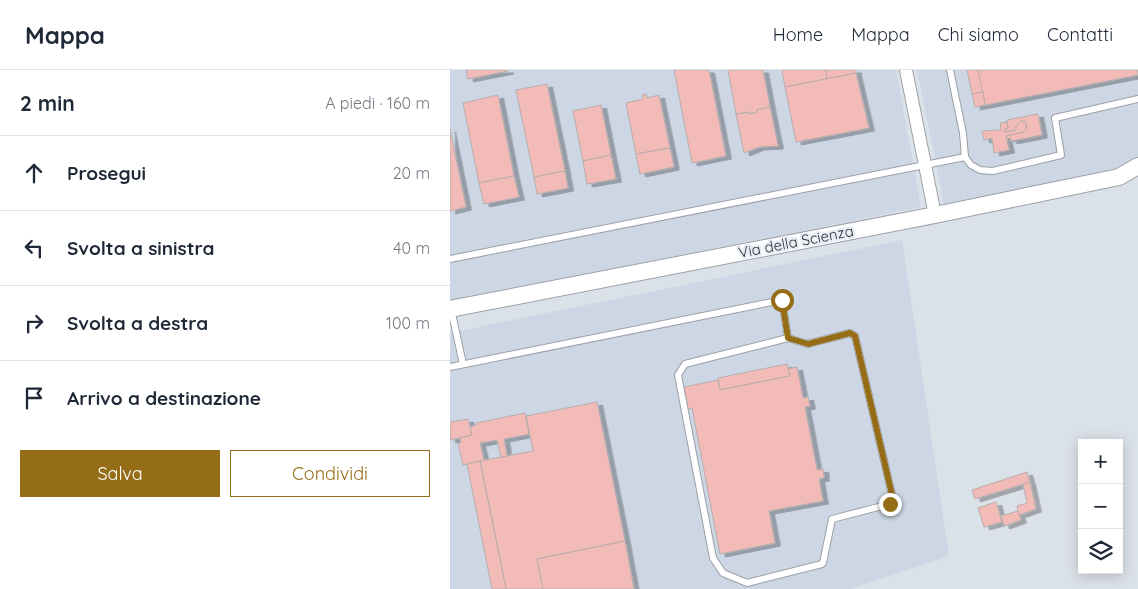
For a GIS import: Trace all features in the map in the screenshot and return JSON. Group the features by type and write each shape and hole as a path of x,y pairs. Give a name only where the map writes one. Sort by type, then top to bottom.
{"street":[{"path":"906,70 935,215"},
{"name":"Via della Scienza","path":"450,309 935,215 1119,177 1138,166"}],"lane":[{"path":"950,70 963,133 965,157 971,165 988,172 1061,155 1055,118 1138,99"},
{"path":"450,259 965,157"},
{"path":"450,367 782,300 788,338"},
{"name":"Via della Scienza","path":"450,309 463,364"},
{"path":"850,333 855,336 893,499 890,504 832,519 822,564 747,583 723,573 713,558 678,375 685,364 788,338 808,344 850,333"}],"shaded area":[{"path":"450,70 896,70 921,207 450,301"},
{"path":"917,70 1138,70 1138,162 1109,172 945,209"},
{"path":"902,240 949,556 850,589 450,589 450,333"}],"building":[{"path":"466,70 508,70 508,71 468,79"},
{"path":"674,70 709,70 726,156 692,163"},
{"path":"728,70 763,70 770,107 750,114 750,112 736,114"},
{"path":"782,70 826,70 827,79 785,87"},
{"path":"826,70 856,70 856,73 827,79"},
{"path":"967,70 978,70 983,92 972,94"},
{"path":"978,70 1138,70 1138,75 985,105"},
{"path":"856,73 869,128 796,142 785,87"},
{"path":"547,84 565,171 534,177 516,90"},
{"path":"983,92 985,105 975,107 972,94"},
{"path":"646,94 647,98 659,95 670,148 636,154 626,103 643,99 642,95"},
{"path":"498,95 514,176 479,183 463,103"},
{"path":"601,105 611,155 583,161 573,111"},
{"path":"770,107 778,146 759,147 744,153 736,114 750,112 750,114"},
{"path":"1038,114 1042,135 1011,141 1011,138 1006,139 1006,136 1024,132 1027,126 1024,121 1021,121 1016,126 1016,130 1005,132 1005,129 1008,128 1007,120"},
{"path":"1021,121 1026,123 1026,130 1006,136 1009,150 994,153 992,138 984,140 982,131 1001,130 1000,123 1007,122 1008,128 1005,129 1005,132 1016,130 1016,126"},
{"path":"450,129 466,207 450,211"},
{"path":"670,148 674,167 640,174 636,154"},
{"path":"611,155 616,179 587,184 583,161"},
{"path":"565,171 568,188 537,194 534,177"},
{"path":"514,176 519,197 484,204 479,183"},
{"path":"787,364 790,376 720,390 718,378"},
{"path":"797,367 803,398 808,397 810,406 805,407 817,470 823,469 824,478 819,479 823,501 769,511 775,543 720,554 692,408 688,409 684,387 718,380 720,390 790,376 788,369"},
{"path":"597,402 625,541 537,559 543,589 506,589 480,461 533,451 526,416"},
{"path":"525,413 529,434 504,439 507,456 501,457 497,440 480,443 484,460 463,465 458,443 461,443 460,438 472,435 470,427 477,425 476,423"},
{"path":"468,419 472,435 450,440 450,422"},
{"path":"480,461 506,589 492,589 467,464"},
{"path":"1027,472 1030,482 975,499 972,490"},
{"path":"1030,482 1036,509 1019,515 1017,506 1027,503 1023,484"},
{"path":"996,502 1002,522 984,527 978,508"},
{"path":"1018,511 1021,520 1004,526 1001,516"},
{"path":"625,541 634,589 543,589 537,559"}],"route":[{"path":"782,300 788,338 808,344 850,333 855,336 893,499 890,504"}]}
